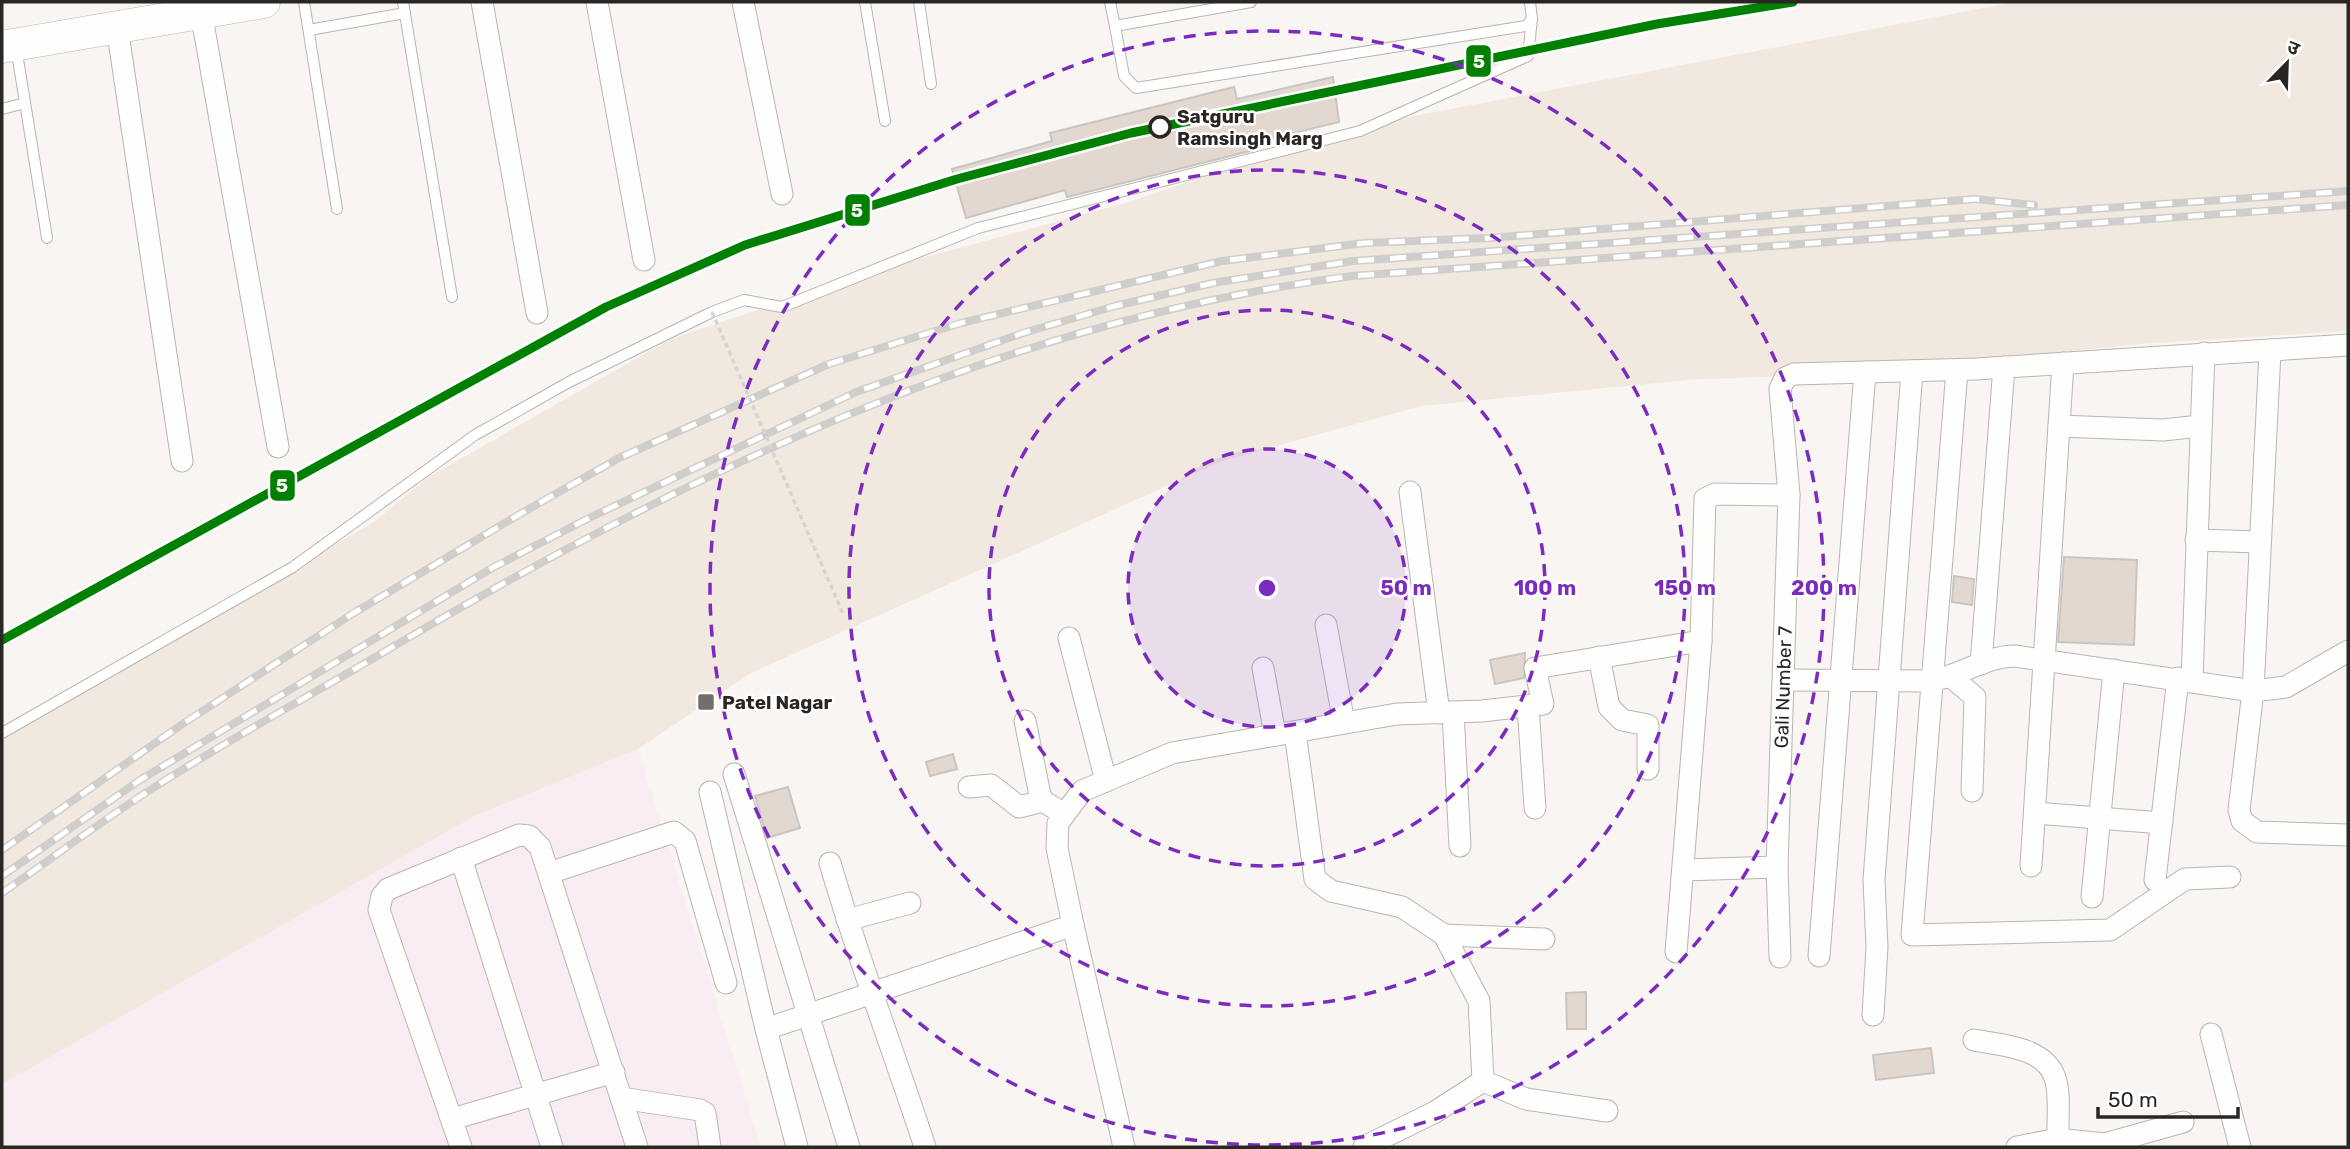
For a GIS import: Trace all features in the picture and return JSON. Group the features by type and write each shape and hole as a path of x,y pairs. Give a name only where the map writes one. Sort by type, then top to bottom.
{"street":[{"path":"6,40 162,2"},
{"path":"6,40 117,27 264,2"},
{"path":"482,2 537,313"},
{"path":"597,2 644,260"},
{"path":"743,2 782,194"},
{"path":"201,12 278,447"},
{"path":"117,27 182,461"},
{"path":"1819,956 1865,372 1957,370 2348,345"},
{"path":"2270,352 2253,691 2239,810 2242,821 2257,832 2348,835"},
{"path":"2155,880 2185,679 2196,540 2204,353"},
{"path":"2031,866 2063,363"},
{"path":"1980,664 2004,367"},
{"path":"1957,370 1941,679 1912,936 2110,930 2185,879 2230,877"},
{"path":"1873,1015 1877,947 1874,880 1891,681 1912,371"},
{"name":"Gali Number 7","path":"1780,957 1777,867 1789,495 1780,388 1785,378 1794,374 1865,372"},
{"path":"2059,426 2162,430 2200,426"},
{"path":"1409,492 1446,712 1460,846"},
{"path":"1676,952 1701,641 1705,499 1715,494 1789,495"},
{"path":"2196,540 2260,542"},
{"path":"1326,625 1344,723"},
{"path":"1069,638 1106,781"},
{"path":"1124,1147 1057,848 1058,823 1082,791 1172,753 1397,714 1543,704 1535,668 1701,641"},
{"path":"1784,680 1941,679 2006,656 2185,679 2253,691 2286,687 2348,651"},
{"path":"1599,657 1609,707 1622,720 1648,725 1648,769"},
{"path":"1263,668 1285,734 1315,879 1331,891 1402,907 1444,936 1479,1001 1483,1081"},
{"path":"2092,897 2114,670"},
{"path":"1941,679 1975,697 1972,791"},
{"path":"1528,706 1535,808"},
{"path":"1025,721 1043,801 1064,814"},
{"path":"734,774 806,1015 849,1147"},
{"path":"969,787 991,785 1019,807 1043,801"},
{"path":"710,792 797,1147"},
{"path":"2035,813 2162,822"},
{"path":"549,873 674,832 685,841 726,983"},
{"path":"461,1147 379,903 388,889 519,835 529,836 540,846 636,1147"},
{"path":"461,858 552,1147"},
{"path":"830,863 846,920 874,992 925,1147"},
{"path":"1683,870 1777,867"},
{"path":"846,920 909,903"},
{"path":"766,1029 1073,926"},
{"path":"1444,936 1544,939"},
{"path":"2211,1034 2240,1147"},
{"path":"1974,1040 2025,1049 2051,1069 2056,1079 2058,1139"},
{"path":"452,1119 538,1097 614,1072"},
{"path":"1483,1081 1526,1099 1607,1111"},
{"path":"1364,1147 1435,1112 1483,1081"},
{"path":"621,1098 700,1110 705,1113 710,1147"},
{"path":"2017,1147 2058,1139 2104,1144 2183,1122"}],"lane":[{"path":"304,2 337,209"},
{"path":"865,2 885,121"},
{"path":"919,2 931,84"},
{"path":"1110,2 1124,76 1136,88 1527,26 1532,19"},
{"path":"1115,26 1251,2"},
{"path":"2,733 293,567 475,435 569,382 712,312 744,300 782,307 978,228 1360,131 1528,55 1532,19 1530,2"},
{"path":"309,30 404,7 452,297"},
{"path":"6,40 25,103 47,238"},
{"path":"2,108 25,103"}],"path":[{"path":"712,312 844,616"}],"shaded area":[{"path":"2015,2 2348,2 2348,331 2141,344 1826,375 1698,379 1421,406 1222,461 751,673 638,749 476,815 2,1084 2,736 374,522 427,478 671,339 871,272 1129,202 1345,129"},
{"path":"638,749 761,1147 2,1147 2,1084 476,814"}],"building":[{"path":"1333,77 1339,122 1248,144 1250,151 1067,197 1065,190 966,218 952,169 1052,141 1050,133 1234,87 1237,99"},
{"path":"2064,557 2137,560 2134,645 2058,642"},
{"path":"1954,576 1974,579 1972,605 1952,602"},
{"path":"1525,653 1524,678 1495,684 1490,660"},
{"path":"953,754 957,769 930,776 926,762"},
{"path":"788,787 800,828 767,838 755,796"},
{"path":"1586,992 1586,1029 1567,1029 1566,993"},
{"path":"1931,1048 1934,1073 1876,1080 1873,1055"}],"railway":[{"path":"2,876 140,780 492,568 587,519 856,392 1023,333 1115,306 1213,283 1353,261 2348,191"},
{"path":"2,850 181,725 352,614 520,514 619,458 829,364 961,323 1222,261 1364,243 1489,238 1975,199 2034,205"},
{"path":"2,893 131,802 208,754 498,586 614,524 731,466 850,414 971,368 1095,329 1222,298 1352,276 2348,205"}],"transit line":[{"name":"5","path":"2,640 606,307 745,245 957,179 1131,133 1657,24 1793,2"}],"place":[{"name":"Satguru Ramsingh Marg","path":"1160,127"},
{"name":"Patel Nagar","path":"706,702"}]}
